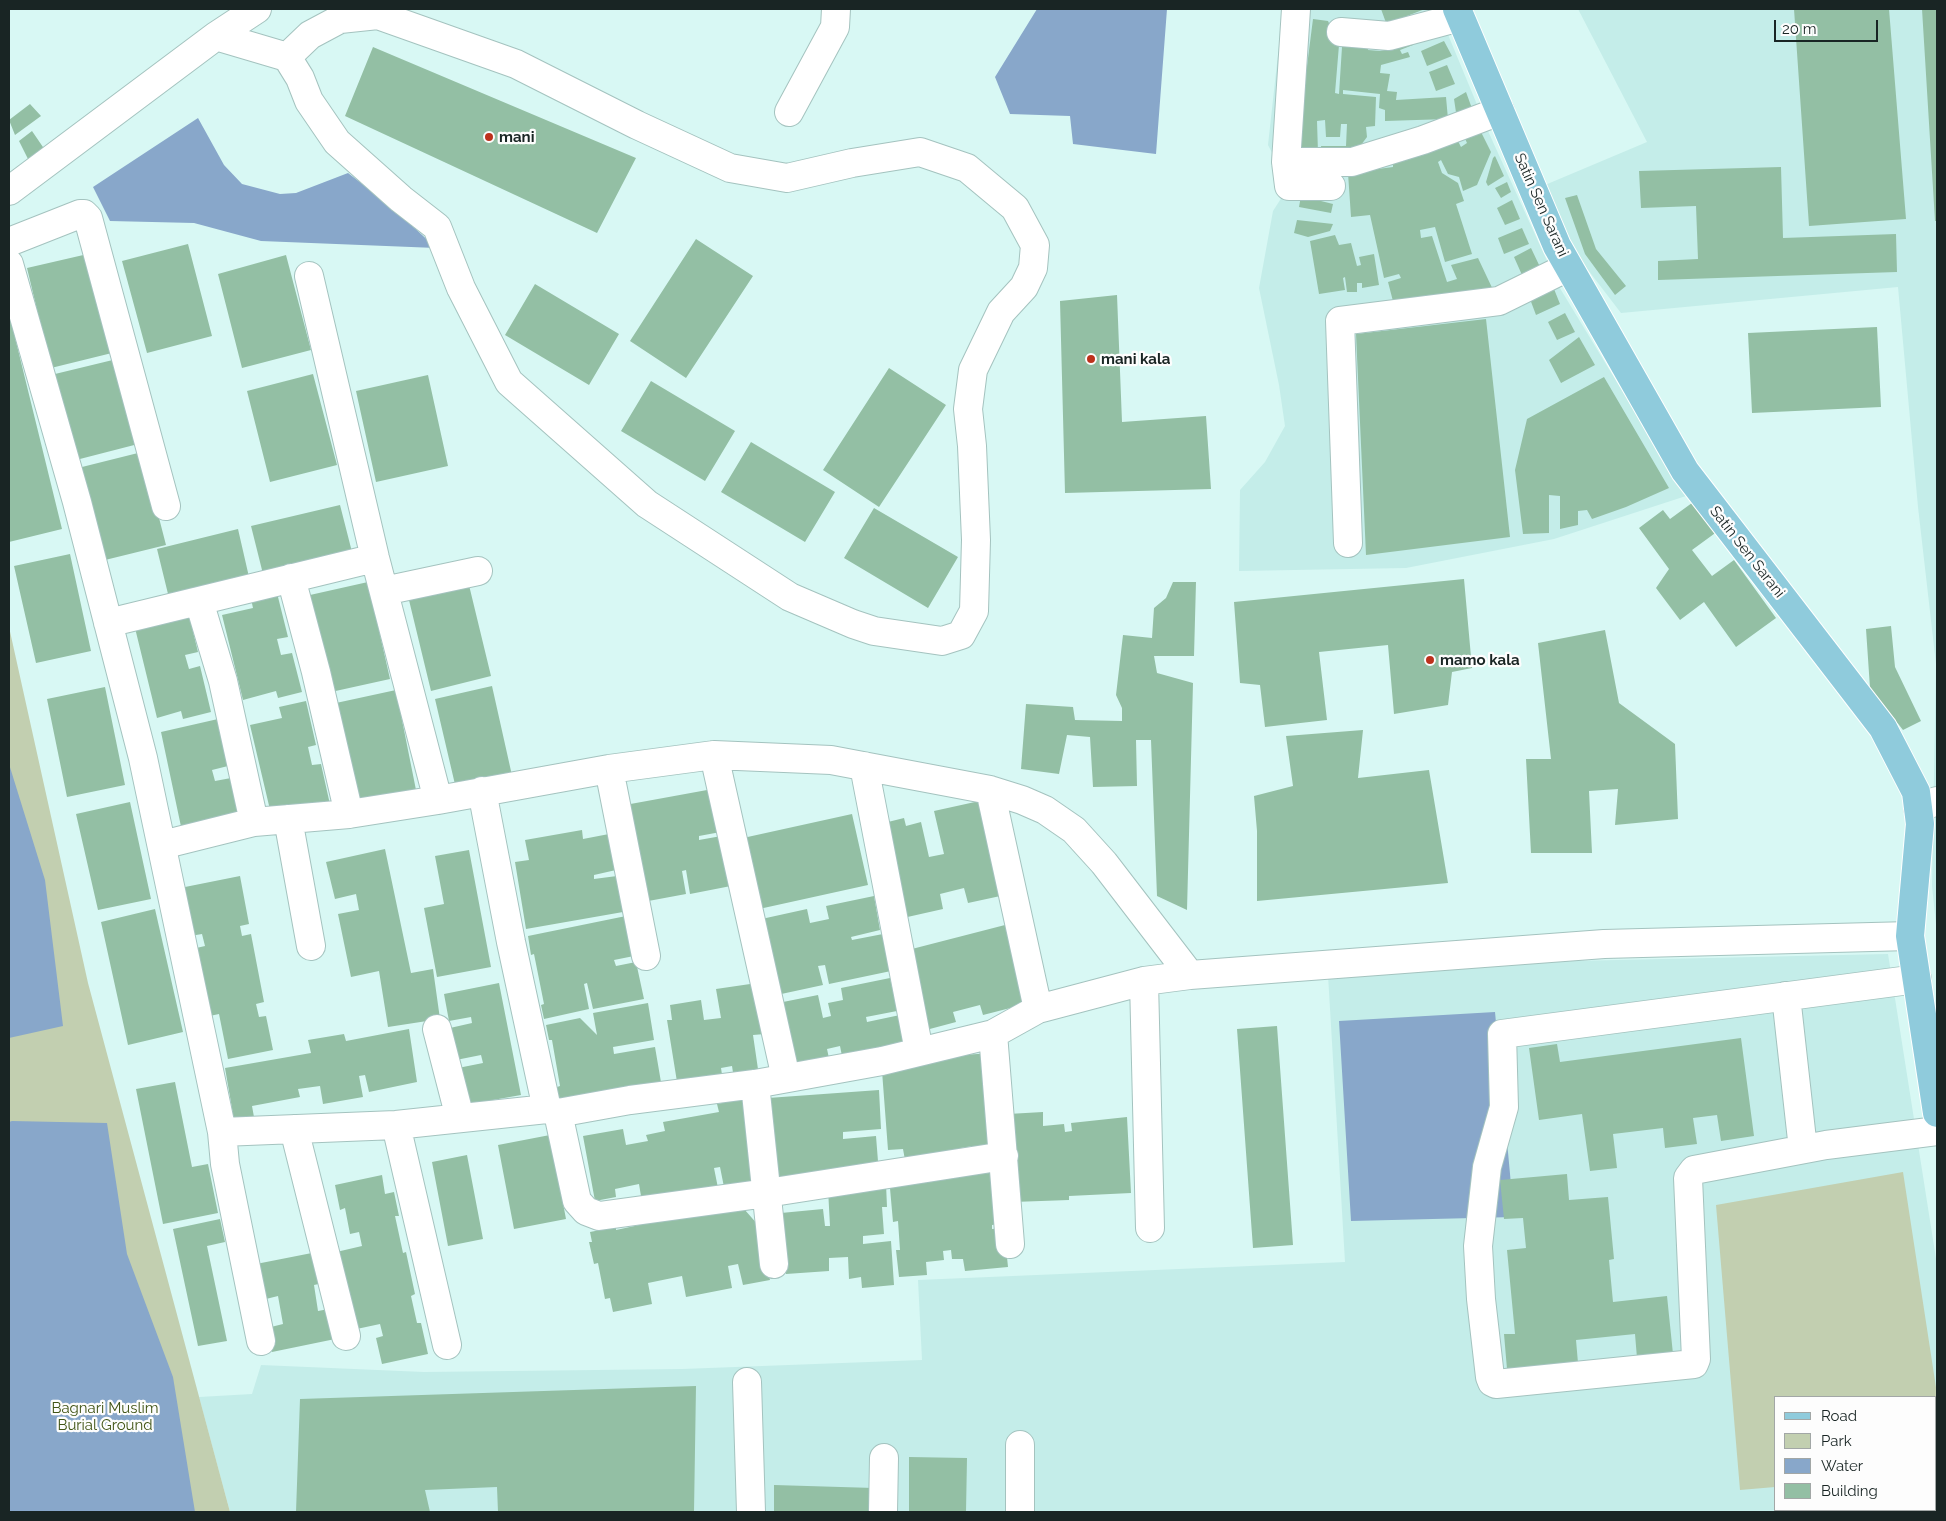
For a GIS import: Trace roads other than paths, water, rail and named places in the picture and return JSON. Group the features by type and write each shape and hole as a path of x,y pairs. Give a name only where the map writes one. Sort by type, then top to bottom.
{"main road":[{"name":"Satin Sen Sarani","path":"1458,13 1557,246 1685,471 1883,728 1916,792 1928,804 1920,824 1910,936 1937,1113"}],"street":[{"path":"9,191 216,36 257,9"},
{"path":"789,112 835,27 836,9"},
{"path":"1296,9 1286,162 1289,186 1331,186"},
{"path":"1341,32 1389,36 1458,13"},
{"path":"216,36 287,57 300,78 309,102 337,142 402,199 438,227 461,288 508,382 647,504 790,597 854,624 874,632 942,641 960,635 974,611 976,540 972,446 968,409 973,370 1001,312 1024,288 1033,268 1035,245 1015,208 967,168 920,152 852,163 787,178 730,168 637,125 516,64 378,15 340,19 310,35 287,57"},
{"path":"1286,162 1352,162 1423,140 1500,111"},
{"path":"9,242 80,214 84,214 88,218 166,506"},
{"path":"9,264 74,493 143,758 222,1132 225,1164 261,1341"},
{"path":"1348,544 1340,321 1499,302 1568,267"},
{"path":"309,276 375,558 438,800"},
{"path":"108,623 375,558"},
{"path":"384,591 478,571"},
{"path":"291,578 316,672 349,814"},
{"path":"200,601 223,681 254,822"},
{"path":"162,845 254,822 349,814 610,769 714,755 831,760 990,790 1045,810 1074,830 1121,884 1190,975"},
{"path":"714,755 786,1078"},
{"path":"864,766 919,1051"},
{"path":"610,769 646,956"},
{"path":"990,790 1038,1009"},
{"path":"482,791 511,942 576,1201 586,1211 599,1216 767,1193 1004,1156"},
{"path":"288,819 311,946"},
{"path":"222,1132 396,1125 553,1111 756,1084 882,1061 994,1034 1038,1009 1144,980 1604,944 1910,936"},
{"path":"1916,979 1502,1034 1504,1107 1487,1167 1478,1246 1482,1309 1492,1382 1496,1384 1694,1364 1696,1359 1688,1178 1694,1170 1803,1149 1937,1131"},
{"path":"1144,980 1150,1228"},
{"path":"1786,996 1803,1149"},
{"path":"437,1029 460,1118"},
{"path":"994,1034 1010,1244"},
{"path":"756,1084 774,1264"},
{"path":"396,1125 447,1345"},
{"path":"294,1129 346,1336"},
{"path":"747,1382 751,1512"},
{"path":"1020,1446 1020,1512"},
{"path":"883,1512 884,1458"}],"water":[{"path":"1037,9 1167,9 1156,154 1073,144 1070,116 1010,114 995,77"},
{"path":"198,118 224,165 242,184 280,194 296,193 348,173 391,206 436,248 261,241 194,223 110,221 93,187"},
{"path":"9,764 45,880 63,1026 9,1038"},
{"path":"1495,1012 1514,1217 1351,1221 1339,1021"},
{"path":"9,1122 107,1123 127,1254 173,1377 195,1512 9,1512"}],"place":[{"name":"mani","path":"489,137"},
{"name":"mani kala","path":"1091,359"},
{"name":"mamo kala","path":"1430,660"}],"park label":[{"name":"Bagnari Muslim Burial Ground","path":"105,1416"}]}
